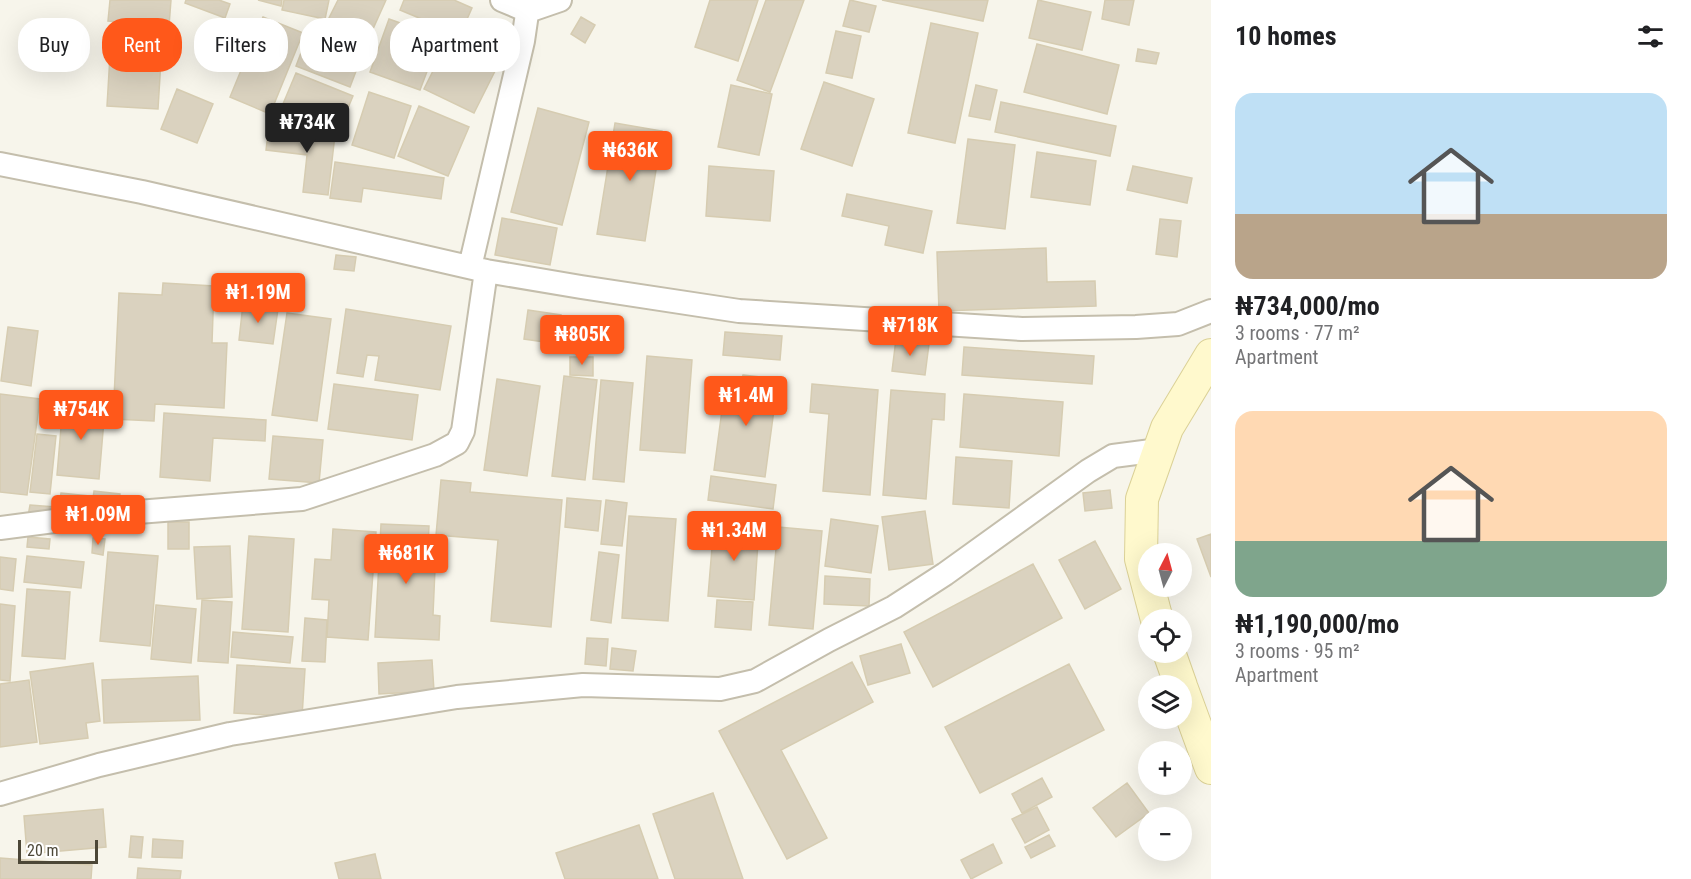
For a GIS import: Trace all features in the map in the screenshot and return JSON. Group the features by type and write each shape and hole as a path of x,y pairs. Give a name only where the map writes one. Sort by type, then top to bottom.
{"street":[{"path":"502,0 529,6 560,0"},
{"path":"0,528 100,515 302,499 435,455 457,443 463,431 478,269 529,6"},
{"path":"0,164 142,192 478,269 739,311 1022,328 1136,327 1178,324 1211,310"},
{"path":"1154,609 1141,559 1142,499 1167,428 1211,355"},
{"path":"0,794 99,765 230,734 457,697 583,685 720,689 755,681 894,606 1113,456 1159,450"},
{"path":"1192,717 1211,768"}],"building":[{"path":"110,0 171,0 170,18 108,18"},
{"path":"186,0 219,0 230,4 225,18 185,3"},
{"path":"258,0 282,0 281,6"},
{"path":"284,0 329,0 325,18 282,10"},
{"path":"338,0 386,0 378,18 329,18"},
{"path":"404,0 454,0 472,8 468,18 419,18 400,10"},
{"path":"710,0 758,0 738,61 695,47"},
{"path":"766,0 804,0 770,92 737,80"},
{"path":"850,0 876,6 869,32 843,26"},
{"path":"882,0 988,0 983,21"},
{"path":"1038,0 1091,12 1082,50 1029,38"},
{"path":"1105,0 1134,0 1129,25 1102,19"},
{"path":"581,17 595,25 585,43 571,34"},
{"path":"390,19 390,72 427,72 420,90 370,72 378,72 378,50"},
{"path":"931,23 978,33 955,143 908,133"},
{"path":"288,27 300,32 300,40 288,70"},
{"path":"836,31 861,36 852,78 826,73"},
{"path":"1037,44 1119,65 1107,114 1024,92"},
{"path":"1138,49 1159,53 1156,64 1136,61"},
{"path":"300,56 300,68 296,66"},
{"path":"109,72 160,72 158,109 107,106"},
{"path":"240,72 287,72 270,114 230,97"},
{"path":"311,72 356,72 350,87"},
{"path":"432,72 494,72 474,113 424,89"},
{"path":"296,73 353,96 337,134 280,111"},
{"path":"824,82 874,99 852,166 801,149"},
{"path":"731,85 772,94 759,155 718,147"},
{"path":"976,85 997,90 990,120 969,116"},
{"path":"177,89 213,104 197,143 161,129"},
{"path":"369,92 411,106 394,158 352,145"},
{"path":"1001,102 1116,126 1110,156 995,132"},
{"path":"419,106 469,127 448,176 398,156"},
{"path":"538,108 589,122 562,225 511,212"},
{"path":"615,123 662,131 645,241 597,234"},
{"path":"269,126 335,135 328,195 303,192 307,155 266,150"},
{"path":"968,139 1015,145 1005,229 957,223"},
{"path":"1037,152 1096,161 1090,205 1031,197"},
{"path":"335,162 444,178 441,199 363,188 361,202 330,198"},
{"path":"709,166 774,171 770,221 706,216"},
{"path":"1133,166 1192,178 1187,203 1127,190"},
{"path":"847,194 932,211 923,253 885,245 889,226 842,216"},
{"path":"502,218 557,228 550,265 495,255"},
{"path":"1160,219 1181,221 1177,257 1156,254"},
{"path":"1046,248 1047,282 1095,281 1096,306 939,311 937,252"},
{"path":"336,255 356,257 354,271 334,269"},
{"path":"163,283 214,286 212,343 227,343 224,408 155,404 154,421 113,419 119,293 162,295"},
{"path":"243,304 278,309 273,344 239,340"},
{"path":"346,309 451,326 440,390 375,380 379,356 367,355 363,377 337,373"},
{"path":"528,310 561,315 558,344 524,339"},
{"path":"287,313 331,319 317,421 272,415"},
{"path":"8,327 38,331 31,386 1,381"},
{"path":"725,332 782,336 780,360 723,355"},
{"path":"896,339 929,344 925,375 892,371"},
{"path":"964,347 1094,356 1092,384 962,375"},
{"path":"647,356 692,360 685,453 640,450"},
{"path":"570,357 593,357 593,376 570,375"},
{"path":"743,375 760,377 759,384 777,387 765,477 714,470 726,380 741,382"},
{"path":"564,376 597,380 585,480 552,476"},
{"path":"497,379 540,386 527,476 484,470"},
{"path":"601,380 633,383 624,482 593,479"},
{"path":"334,384 418,395 412,440 328,429"},
{"path":"812,384 878,390 870,495 823,491 829,414 810,412"},
{"path":"891,390 945,394 944,420 932,419 926,499 883,495"},
{"path":"0,394 40,399 27,495 0,492"},
{"path":"964,394 1063,402 1059,456 960,447"},
{"path":"63,404 105,408 99,479 57,475"},
{"path":"164,413 266,420 265,441 213,438 210,481 160,477"},
{"path":"37,434 56,436 50,494 30,492"},
{"path":"273,436 323,440 319,483 269,479"},
{"path":"956,457 1012,461 1009,508 953,504"},
{"path":"711,476 776,485 773,509 708,500"},
{"path":"441,480 471,483 470,492 562,500 551,627 491,621 498,540 436,535"},
{"path":"1110,490 1112,508 1085,511 1083,493"},
{"path":"94,491 120,494 119,509 92,506"},
{"path":"61,493 89,496 87,509 59,506"},
{"path":"567,498 601,501 598,531 565,527"},
{"path":"606,500 627,503 622,546 601,544"},
{"path":"30,505 55,507 53,519 28,516"},
{"path":"925,511 933,564 889,570 882,517"},
{"path":"629,516 676,519 668,621 622,618"},
{"path":"831,519 878,526 871,573 825,566"},
{"path":"168,522 189,522 189,549 168,549"},
{"path":"381,524 429,526 427,569 435,569 433,615 440,616 439,640 375,637"},
{"path":"714,524 759,528 754,600 708,596"},
{"path":"778,527 822,531 813,629 769,625"},
{"path":"333,529 376,532 368,640 327,637 329,600 312,599 315,559 331,560"},
{"path":"1211,534 1211,577 1197,539"},
{"path":"249,536 294,539 288,632 242,629"},
{"path":"28,537 50,539 49,549 27,547"},
{"path":"93,538 105,539 103,555 92,553"},
{"path":"1095,541 1121,589 1085,609 1059,560"},
{"path":"230,546 232,597 197,599 194,547"},
{"path":"108,552 158,556 150,646 100,641"},
{"path":"599,552 619,555 611,623 591,620"},
{"path":"27,556 84,562 81,588 24,582"},
{"path":"0,557 16,559 13,591 0,589"},
{"path":"1033,564 1062,618 933,687 904,632"},
{"path":"825,576 870,579 869,606 824,604"},
{"path":"27,589 70,592 65,659 22,656"},
{"path":"202,600 232,602 228,663 198,661"},
{"path":"717,600 753,602 751,630 715,627"},
{"path":"0,604 15,606 10,681 0,680"},
{"path":"156,605 196,609 191,663 151,659"},
{"path":"305,618 327,620 325,662 302,661"},
{"path":"233,632 293,637 290,663 231,657"},
{"path":"587,638 608,639 606,666 585,664"},
{"path":"901,644 910,673 868,685 860,656"},
{"path":"612,648 636,651 633,671 610,669"},
{"path":"432,660 434,691 379,694 378,663"},
{"path":"852,662 873,702 781,750 827,838 787,859 719,731"},
{"path":"93,663 100,721 86,723 88,738 40,744 30,672"},
{"path":"1069,664 1104,730 980,793 945,727"},
{"path":"237,665 305,669 302,717 234,713"},
{"path":"198,676 200,720 104,723 102,680"},
{"path":"29,680 37,742 0,747 0,684"},
{"path":"1042,778 1052,797 1022,813 1012,794"},
{"path":"1127,783 1145,807 1138,807 1138,821 1116,837 1093,808"},
{"path":"713,793 743,879 675,879 653,814"},
{"path":"1037,807 1049,830 1025,843 1012,819"},
{"path":"103,809 106,847 27,854 24,816"},
{"path":"639,825 658,879 565,879 556,853"},
{"path":"1049,835 1055,846 1031,858 1025,847"},
{"path":"131,836 143,837 141,858 129,857"},
{"path":"153,839 183,841 182,858 152,857"},
{"path":"993,844 1002,863 971,879 961,860"},
{"path":"375,854 381,879 339,879 335,863"},
{"path":"0,858 92,865 91,879 0,879"},
{"path":"138,868 181,871 180,879 137,879"}]}
